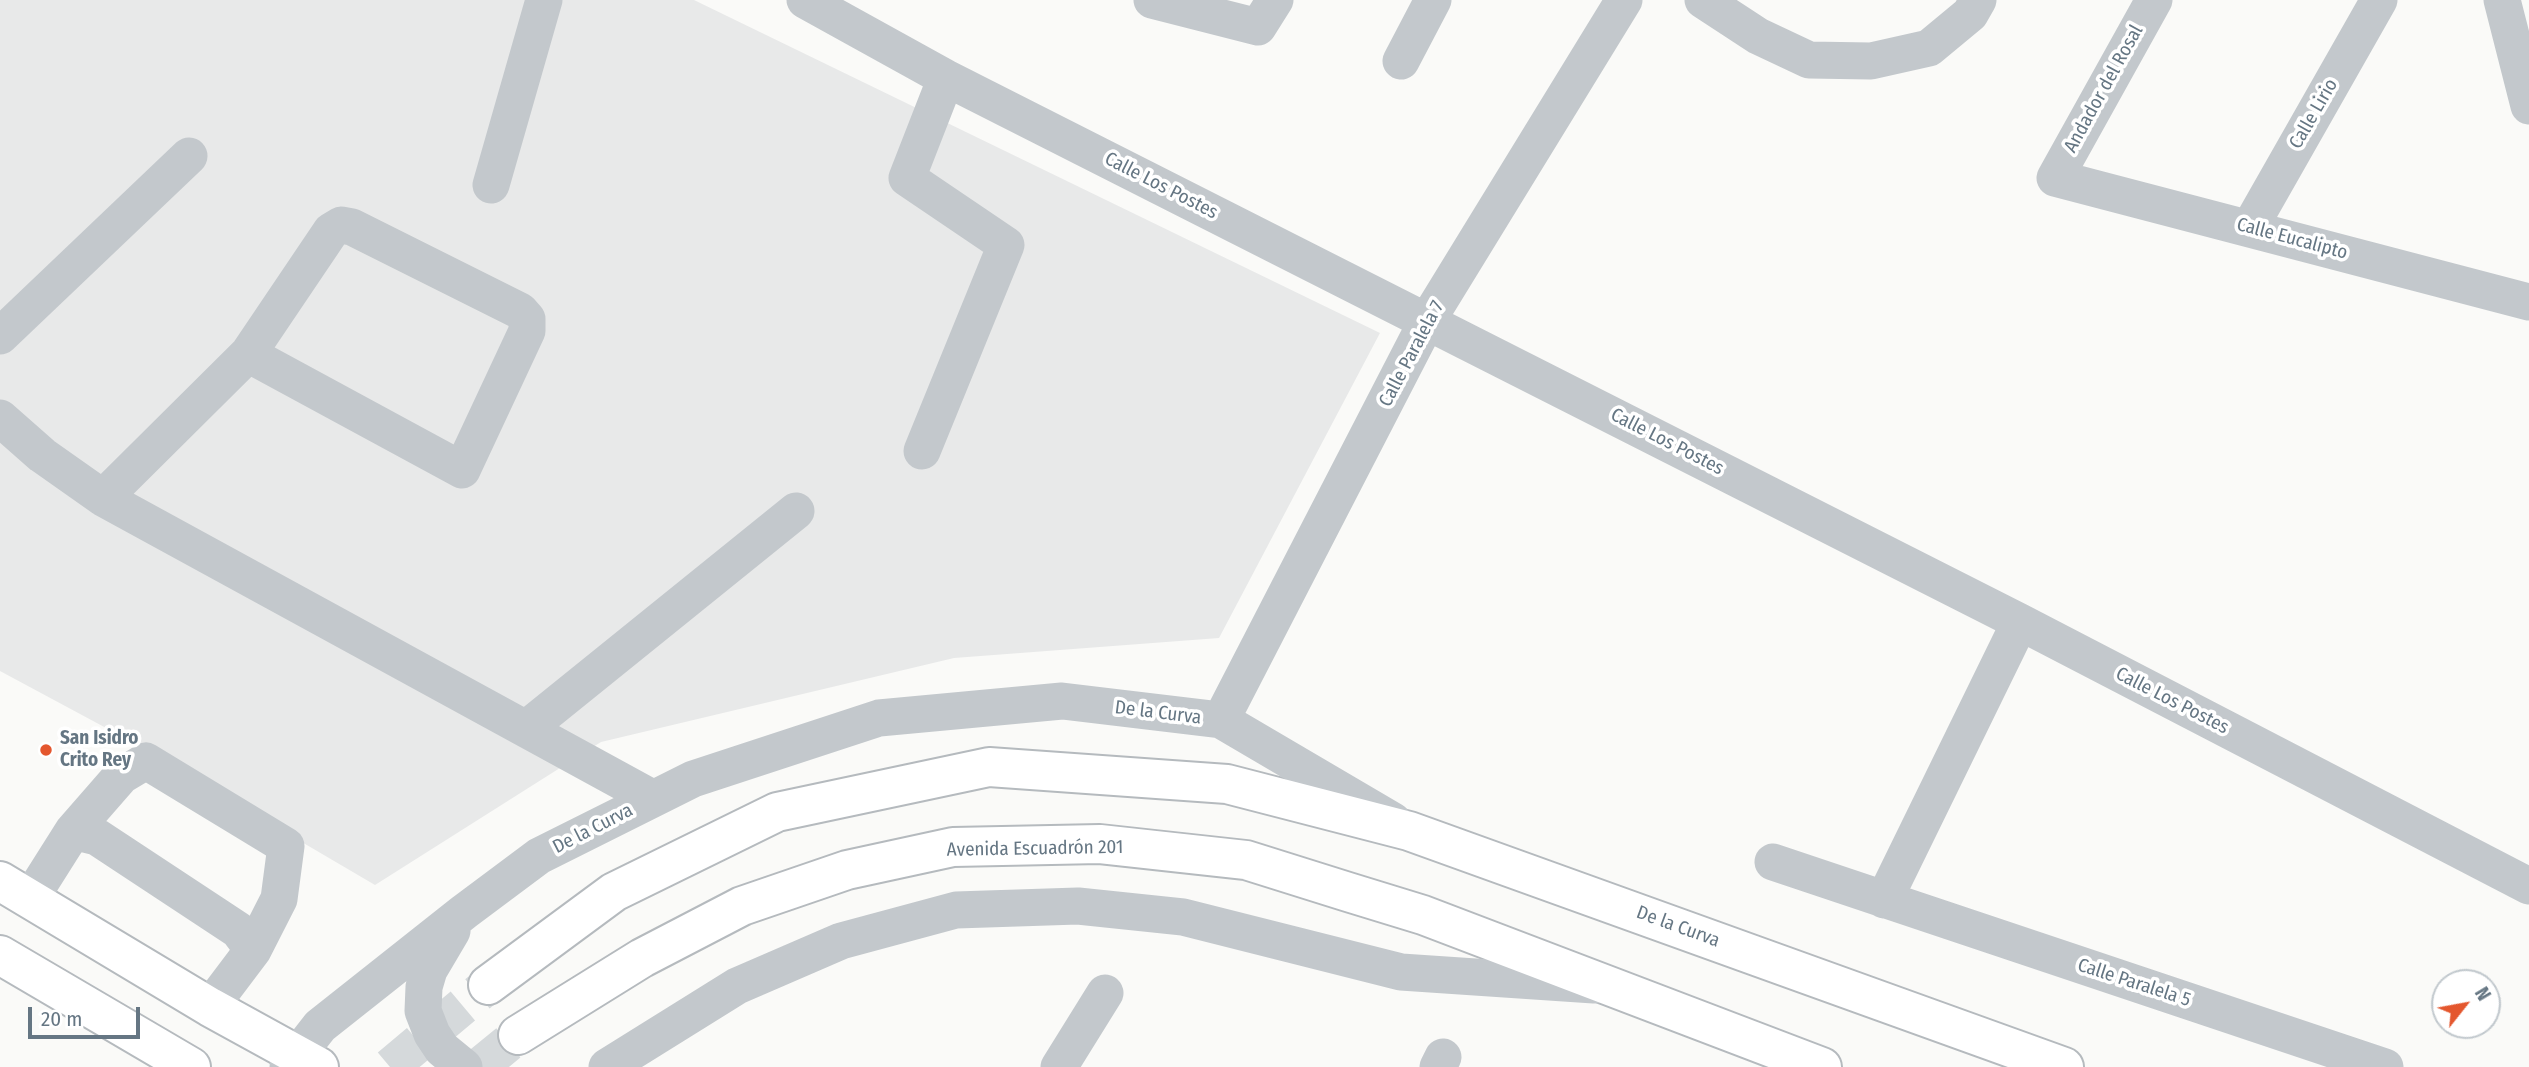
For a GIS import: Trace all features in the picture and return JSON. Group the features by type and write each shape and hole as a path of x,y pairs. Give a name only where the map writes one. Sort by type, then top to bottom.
{"main road":[{"path":"488,985 614,892 777,812 989,767 1227,784 1409,831"},
{"name":"De la Curva","path":"1409,831 2064,1067"},
{"name":"Avenida Escuadrón 201","path":"517,1035 642,958 742,906 847,870 953,846 1100,844 1247,860 1423,915 1615,986"},
{"path":"15,890 301,1063"},
{"path":"0,955 191,1067"},
{"path":"1615,986 1822,1067"}],"street":[{"path":"491,185 544,0"},
{"name":"Calle Los Postes","path":"805,0 946,78 2020,622 2529,886"},
{"path":"1152,0 1267,13"},
{"path":"1401,61 1433,0"},
{"name":"Calle Paralela 7","path":"1221,720 1427,321 1624,0"},
{"path":"1703,0 1758,36 1809,60 1871,61 1928,48 1970,14 1978,0"},
{"name":"Andador del Rosal","path":"2054,178 2154,0"},
{"name":"Calle Lirio","path":"2250,227 2379,0"},
{"path":"2502,0 2529,106"},
{"path":"922,451 1006,245 907,178 946,78"},
{"path":"0,336 189,156"},
{"name":"Calle Eucalipto","path":"2054,178 2529,302"},
{"path":"103,498 248,354 331,231 341,225 352,227 520,311 527,319 527,331 462,470 248,354"},
{"path":"0,418 42,455 103,498 652,798"},
{"path":"526,729 796,511"},
{"path":"1884,900 2020,622"},
{"name":"De la Curva","path":"301,1063 320,1026 539,856 693,779 879,718 1062,701 1221,720 1409,831"},
{"path":"15,890 73,831 121,776 146,761 286,846 279,899 253,950 210,1007"},
{"path":"73,831 97,837 239,930 253,950"},
{"name":"Calle Paralela 5","path":"1773,862 2385,1067"},
{"path":"607,1067 737,986 841,941 956,910 1078,906 1183,917 1401,972 1615,986"},
{"path":"464,912 429,970 424,987 423,1011 432,1034 442,1049 464,1067"},
{"path":"1059,1067 1105,993"}],"shaded area":[{"path":"0,0 694,0 1380,333 1219,638 954,658 601,742 375,885 121,736 0,671"}],"tunnel":[{"path":"390,1067 488,985"},
{"path":"479,1067 518,1035"}],"place":[{"name":"San Isidro Crito Rey","path":"46,750"}]}
